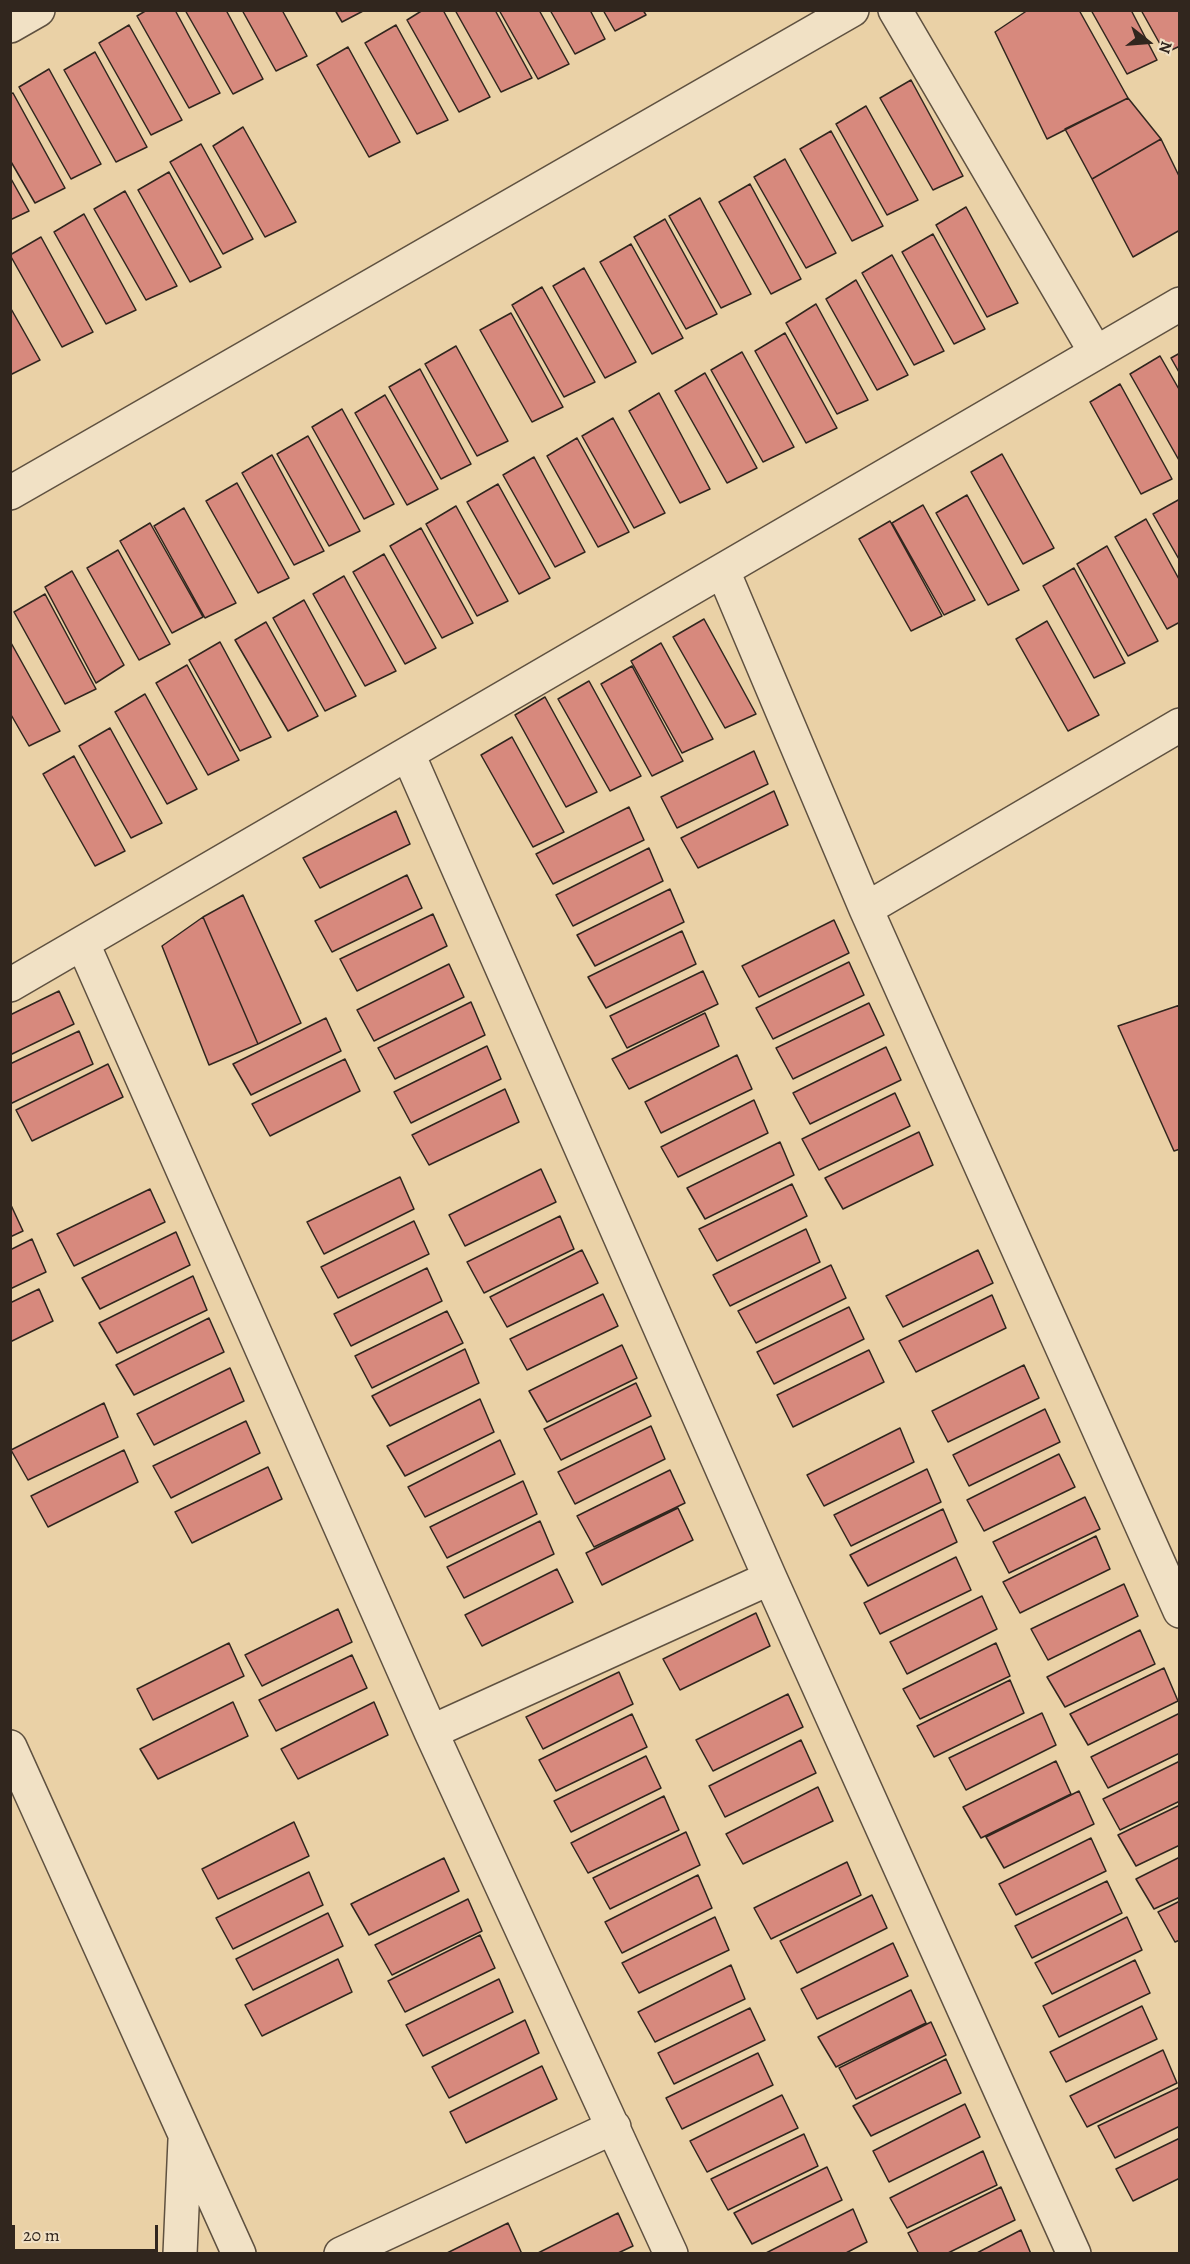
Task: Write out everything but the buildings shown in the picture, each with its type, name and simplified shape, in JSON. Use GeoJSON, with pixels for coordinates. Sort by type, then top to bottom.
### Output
{"type":"FeatureCollection","features":[{"type":"Feature","properties":{"kind":"street"},"geometry":{"type":"LineString","coordinates":[[10,26],[38,10]]}},
{"type":"Feature","properties":{"kind":"street"},"geometry":{"type":"LineString","coordinates":[[10,493],[852,10]]}},
{"type":"Feature","properties":{"kind":"street"},"geometry":{"type":"LineString","coordinates":[[895,10],[1095,353]]}},
{"type":"Feature","properties":{"kind":"street"},"geometry":{"type":"LineString","coordinates":[[10,985],[1179,304]]}},
{"type":"Feature","properties":{"kind":"street"},"geometry":{"type":"LineString","coordinates":[[723,571],[866,909],[1179,1611]]}},
{"type":"Feature","properties":{"kind":"street"},"geometry":{"type":"LineString","coordinates":[[866,909],[1179,726]]}},
{"type":"Feature","properties":{"kind":"street"},"geometry":{"type":"LineString","coordinates":[[408,754],[770,1578],[1074,2253]]}},
{"type":"Feature","properties":{"kind":"street"},"geometry":{"type":"LineString","coordinates":[[82,944],[431,1732],[671,2253]]}},
{"type":"Feature","properties":{"kind":"street"},"geometry":{"type":"LineString","coordinates":[[431,1732],[770,1578]]}},
{"type":"Feature","properties":{"kind":"street"},"geometry":{"type":"LineString","coordinates":[[10,1747],[239,2253]]}},
{"type":"Feature","properties":{"kind":"street"},"geometry":{"type":"LineString","coordinates":[[341,2253],[614,2127]]}},
{"type":"Feature","properties":{"kind":"street"},"geometry":{"type":"LineString","coordinates":[[180,2253],[185,2135]]}}]}
